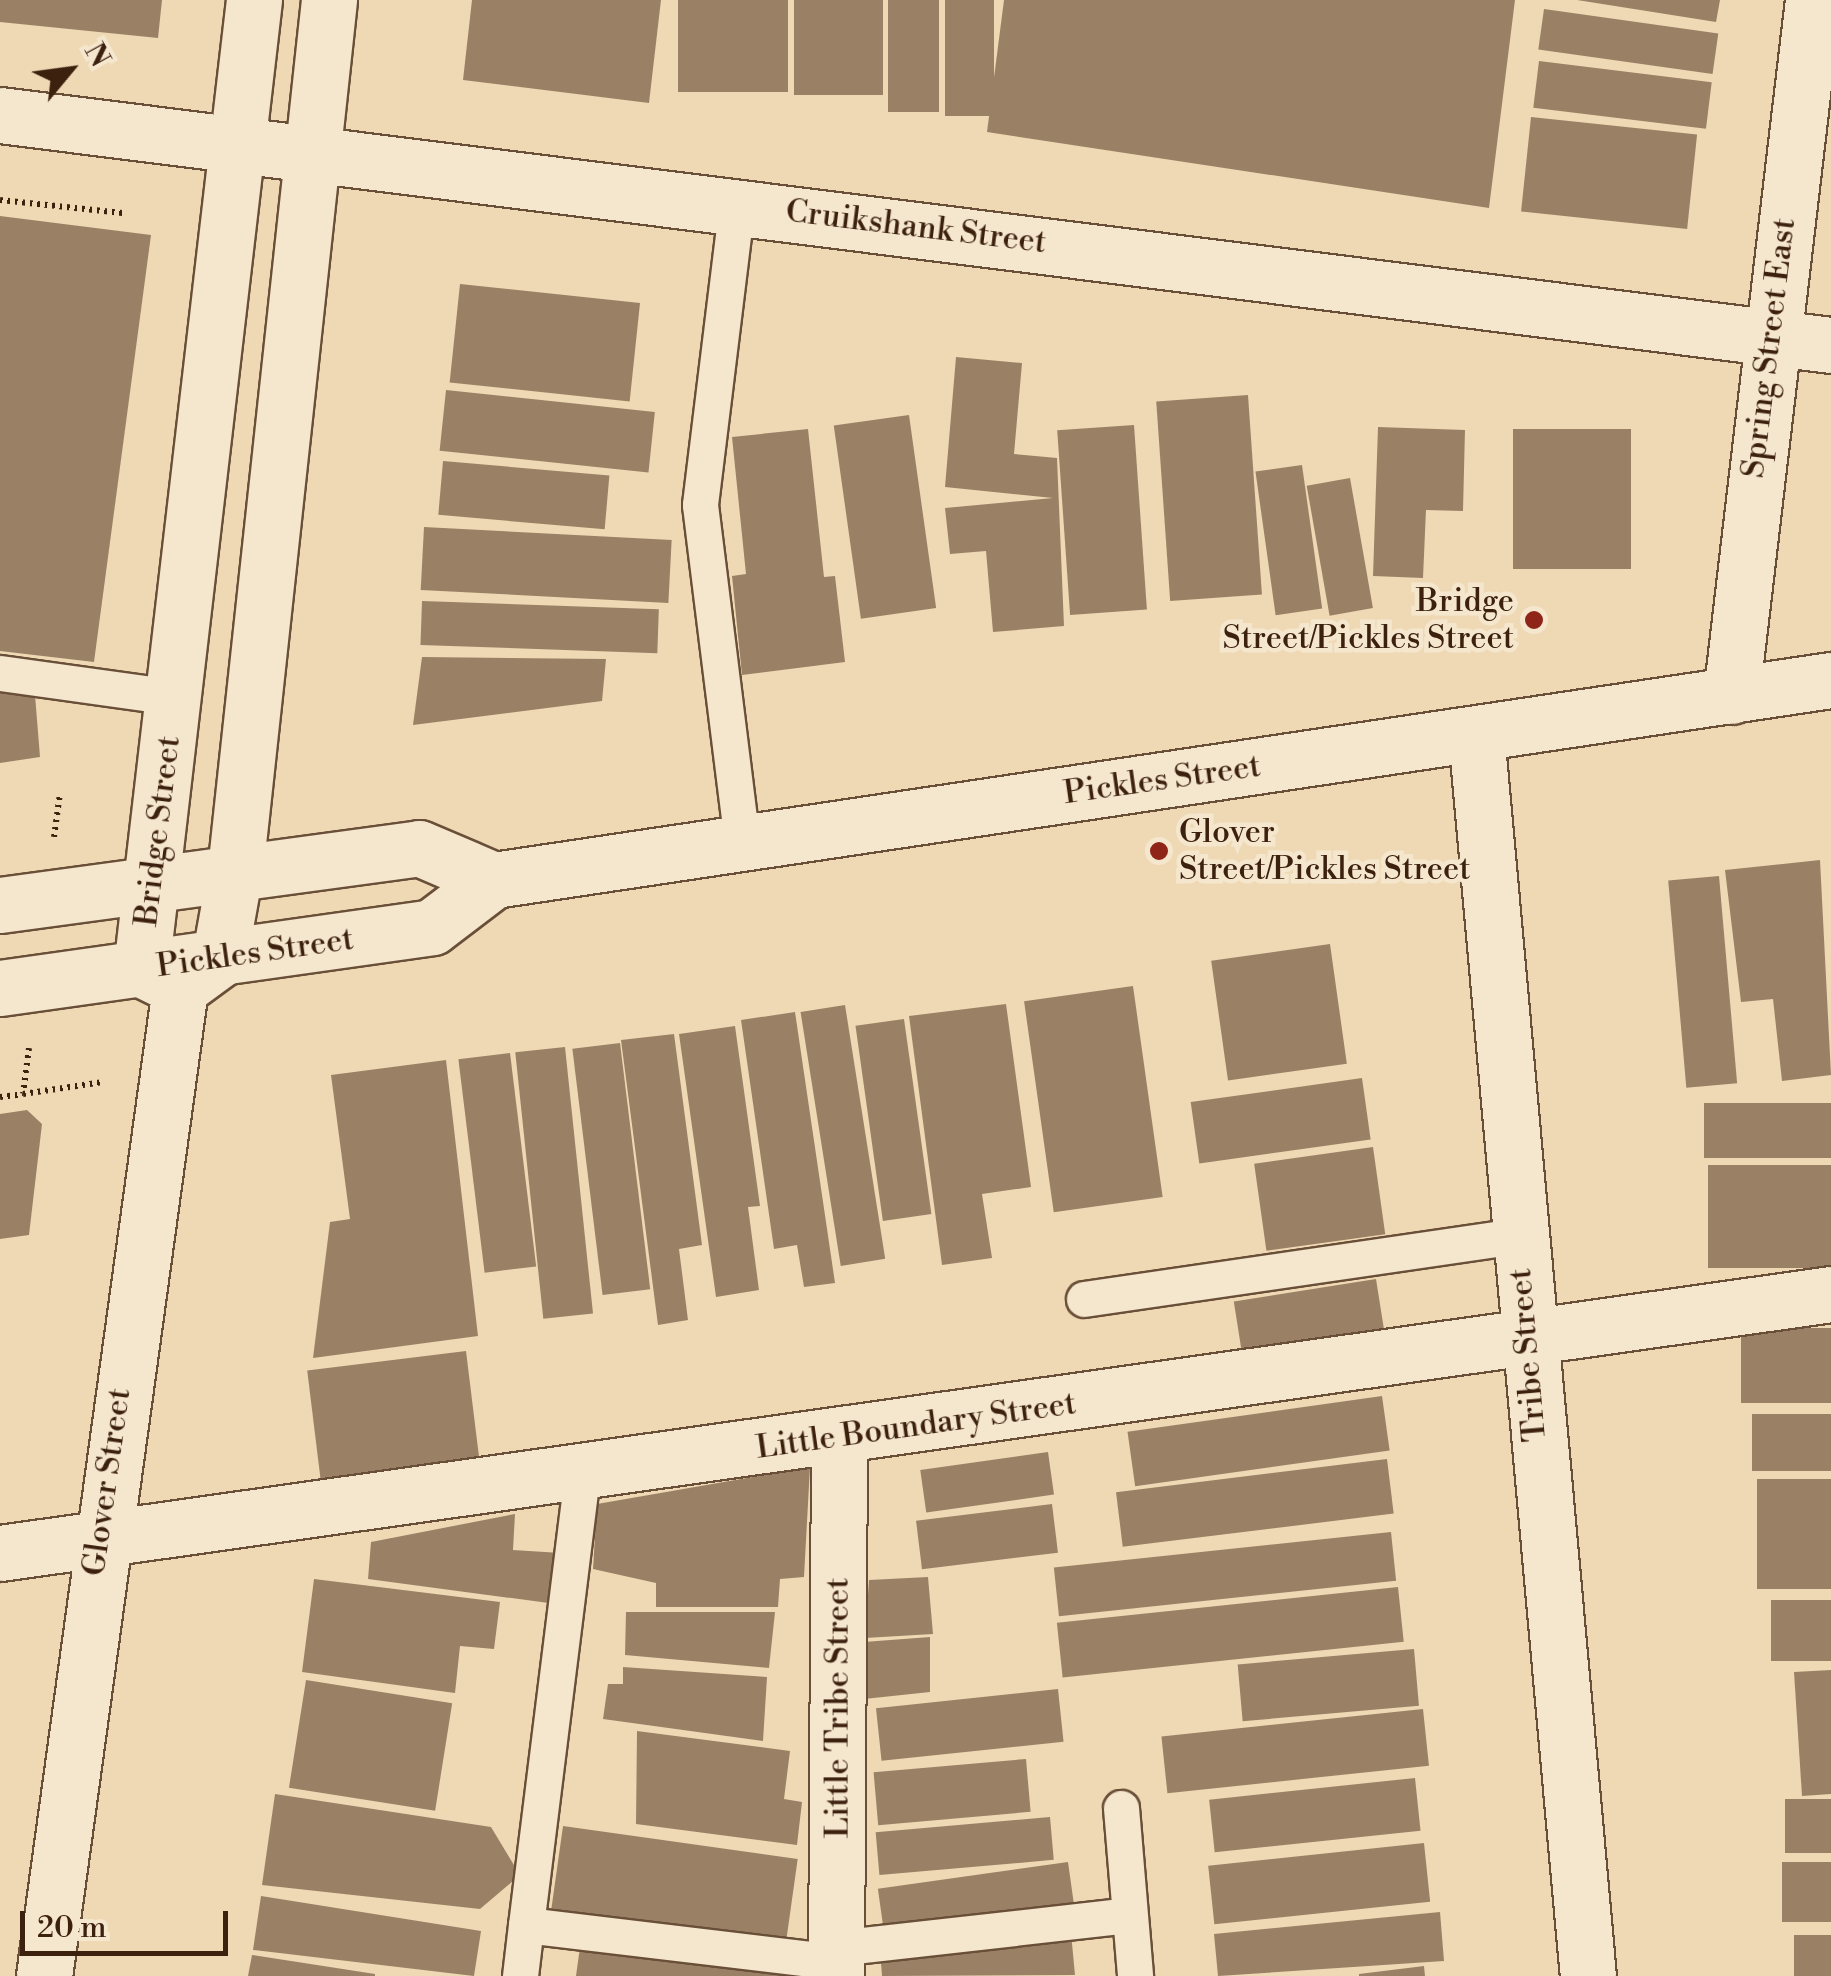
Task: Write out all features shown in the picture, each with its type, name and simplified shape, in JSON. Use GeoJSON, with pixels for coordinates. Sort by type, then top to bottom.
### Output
{"type":"FeatureCollection","features":[{"type":"Feature","properties":{"kind":"street","name":"Bridge Street"},"geometry":{"type":"LineString","coordinates":[[180,972],[150,883],[254,0]]}},
{"type":"Feature","properties":{"kind":"street"},"geometry":{"type":"LineString","coordinates":[[180,972],[235,870],[310,154],[330,0]]}},
{"type":"Feature","properties":{"kind":"street","name":"Spring Street East"},"geometry":{"type":"LineString","coordinates":[[1731,696],[1769,337],[1812,0]]}},
{"type":"Feature","properties":{"kind":"street","name":"Cruikshank Street"},"geometry":{"type":"LineString","coordinates":[[0,115],[737,204],[1831,344]]}},
{"type":"Feature","properties":{"kind":"street","name":"Pickles Street"},"geometry":{"type":"LineString","coordinates":[[0,988],[180,972],[432,927],[494,880],[1831,680]]}},
{"type":"Feature","properties":{"kind":"street","name":"Tribe Street"},"geometry":{"type":"LineString","coordinates":[[1476,734],[1525,1334],[1588,1976]]}},
{"type":"Feature","properties":{"kind":"street"},"geometry":{"type":"LineString","coordinates":[[0,905],[418,848],[494,880]]}},
{"type":"Feature","properties":{"kind":"street","name":"Glover Street"},"geometry":{"type":"LineString","coordinates":[[44,1976],[98,1538],[180,972]]}},
{"type":"Feature","properties":{"kind":"street","name":"Little Boundary Street"},"geometry":{"type":"LineString","coordinates":[[0,1552],[840,1439],[1525,1334],[1831,1294]]}},
{"type":"Feature","properties":{"kind":"street","name":"Little Tribe Street"},"geometry":{"type":"LineString","coordinates":[[836,1962],[840,1439]]}},
{"type":"Feature","properties":{"kind":"lane"},"geometry":{"type":"LineString","coordinates":[[737,204],[700,505],[742,841]]}},
{"type":"Feature","properties":{"kind":"lane"},"geometry":{"type":"LineString","coordinates":[[0,673],[174,698]]}},
{"type":"Feature","properties":{"kind":"lane"},"geometry":{"type":"LineString","coordinates":[[1084,1299],[1518,1236]]}},
{"type":"Feature","properties":{"kind":"lane"},"geometry":{"type":"LineString","coordinates":[[520,1976],[582,1474]]}},
{"type":"Feature","properties":{"kind":"lane"},"geometry":{"type":"LineString","coordinates":[[1122,1808],[1135,1976]]}},
{"type":"Feature","properties":{"kind":"lane"},"geometry":{"type":"LineString","coordinates":[[526,1925],[836,1962],[1128,1915]]}},
{"type":"Feature","properties":{"kind":"path"},"geometry":{"type":"LineString","coordinates":[[0,200],[122,213]]}},
{"type":"Feature","properties":{"kind":"path"},"geometry":{"type":"LineString","coordinates":[[0,1097],[23,1094]]}},
{"type":"Feature","properties":{"kind":"building"},"geometry":{"type":"Polygon","coordinates":[[[0,0],[162,0],[158,38],[0,22],[0,0]]]}},
{"type":"Feature","properties":{"kind":"building"},"geometry":{"type":"Polygon","coordinates":[[[472,0],[661,0],[649,103],[463,80],[472,0]]]}},
{"type":"Feature","properties":{"kind":"building"},"geometry":{"type":"Polygon","coordinates":[[[678,0],[788,0],[788,92],[678,92],[678,0]]]}},
{"type":"Feature","properties":{"kind":"building"},"geometry":{"type":"Polygon","coordinates":[[[794,0],[883,0],[883,95],[794,95],[794,0]]]}},
{"type":"Feature","properties":{"kind":"building"},"geometry":{"type":"Polygon","coordinates":[[[888,0],[939,0],[939,112],[888,112],[888,0]]]}},
{"type":"Feature","properties":{"kind":"building"},"geometry":{"type":"Polygon","coordinates":[[[945,0],[994,0],[994,116],[945,116],[945,0]]]}},
{"type":"Feature","properties":{"kind":"building"},"geometry":{"type":"Polygon","coordinates":[[[1004,0],[1515,0],[1489,208],[987,132],[1004,0]]]}},
{"type":"Feature","properties":{"kind":"building"},"geometry":{"type":"Polygon","coordinates":[[[1577,0],[1720,0],[1716,22],[1577,0]]]}},
{"type":"Feature","properties":{"kind":"building"},"geometry":{"type":"Polygon","coordinates":[[[1544,9],[1718,33],[1713,74],[1538,50],[1544,9]]]}},
{"type":"Feature","properties":{"kind":"building"},"geometry":{"type":"Polygon","coordinates":[[[1539,61],[1712,82],[1706,129],[1533,108],[1539,61]]]}},
{"type":"Feature","properties":{"kind":"building"},"geometry":{"type":"Polygon","coordinates":[[[1531,117],[1697,134],[1687,229],[1521,211],[1531,117]]]}},
{"type":"Feature","properties":{"kind":"building"},"geometry":{"type":"Polygon","coordinates":[[[0,216],[151,235],[94,662],[0,651],[0,216]]]}},
{"type":"Feature","properties":{"kind":"building"},"geometry":{"type":"Polygon","coordinates":[[[460,284],[640,303],[630,401],[450,382],[460,284]]]}},
{"type":"Feature","properties":{"kind":"building"},"geometry":{"type":"Polygon","coordinates":[[[956,357],[1022,363],[1014,454],[1057,458],[1064,626],[993,632],[986,551],[950,554],[945,508],[1053,498],[945,487],[956,357]]]}},
{"type":"Feature","properties":{"kind":"building"},"geometry":{"type":"Polygon","coordinates":[[[446,390],[655,412],[648,473],[440,451],[446,390]]]}},
{"type":"Feature","properties":{"kind":"building"},"geometry":{"type":"Polygon","coordinates":[[[1248,395],[1262,595],[1170,601],[1156,401],[1248,395]]]}},
{"type":"Feature","properties":{"kind":"building"},"geometry":{"type":"Polygon","coordinates":[[[909,415],[936,608],[861,619],[834,426],[909,415]]]}},
{"type":"Feature","properties":{"kind":"building"},"geometry":{"type":"Polygon","coordinates":[[[1134,425],[1147,610],[1070,615],[1057,430],[1134,425]]]}},
{"type":"Feature","properties":{"kind":"building"},"geometry":{"type":"Polygon","coordinates":[[[1378,427],[1465,430],[1463,511],[1426,510],[1423,578],[1373,576],[1378,427]]]}},
{"type":"Feature","properties":{"kind":"building"},"geometry":{"type":"Polygon","coordinates":[[[808,429],[824,577],[835,576],[845,662],[742,675],[732,576],[746,574],[732,437],[808,429]]]}},
{"type":"Feature","properties":{"kind":"building"},"geometry":{"type":"Polygon","coordinates":[[[1513,429],[1631,429],[1631,569],[1513,569],[1513,429]]]}},
{"type":"Feature","properties":{"kind":"building"},"geometry":{"type":"Polygon","coordinates":[[[443,461],[609,476],[605,529],[438,515],[443,461]]]}},
{"type":"Feature","properties":{"kind":"building"},"geometry":{"type":"Polygon","coordinates":[[[1302,465],[1322,609],[1276,615],[1255,472],[1302,465]]]}},
{"type":"Feature","properties":{"kind":"building"},"geometry":{"type":"Polygon","coordinates":[[[1350,478],[1373,608],[1330,616],[1307,486],[1350,478]]]}},
{"type":"Feature","properties":{"kind":"building"},"geometry":{"type":"Polygon","coordinates":[[[424,527],[672,540],[668,603],[421,590],[424,527]]]}},
{"type":"Feature","properties":{"kind":"building"},"geometry":{"type":"Polygon","coordinates":[[[422,601],[659,609],[657,653],[420,645],[422,601]]]}},
{"type":"Feature","properties":{"kind":"building"},"geometry":{"type":"Polygon","coordinates":[[[422,657],[606,659],[602,701],[413,725],[422,657]]]}},
{"type":"Feature","properties":{"kind":"building"},"geometry":{"type":"Polygon","coordinates":[[[0,690],[35,695],[40,757],[0,763],[0,690]]]}},
{"type":"Feature","properties":{"kind":"building"},"geometry":{"type":"Polygon","coordinates":[[[1820,860],[1831,1075],[1782,1081],[1773,999],[1741,1002],[1725,870],[1820,860]]]}},
{"type":"Feature","properties":{"kind":"building"},"geometry":{"type":"Polygon","coordinates":[[[1719,876],[1737,1083],[1686,1088],[1668,880],[1719,876]]]}},
{"type":"Feature","properties":{"kind":"building"},"geometry":{"type":"Polygon","coordinates":[[[1330,944],[1347,1064],[1228,1081],[1211,961],[1330,944]]]}},
{"type":"Feature","properties":{"kind":"building"},"geometry":{"type":"Polygon","coordinates":[[[1133,986],[1163,1197],[1054,1212],[1024,1001],[1133,986]]]}},
{"type":"Feature","properties":{"kind":"building"},"geometry":{"type":"Polygon","coordinates":[[[1006,1004],[1031,1187],[982,1194],[992,1258],[942,1265],[909,1016],[1006,1004]]]}},
{"type":"Feature","properties":{"kind":"building"},"geometry":{"type":"Polygon","coordinates":[[[845,1005],[885,1259],[841,1266],[801,1012],[845,1005]]]}},
{"type":"Feature","properties":{"kind":"building"},"geometry":{"type":"Polygon","coordinates":[[[795,1012],[835,1283],[804,1287],[797,1245],[774,1249],[741,1020],[795,1012]]]}},
{"type":"Feature","properties":{"kind":"building"},"geometry":{"type":"Polygon","coordinates":[[[904,1019],[931,1214],[883,1221],[855,1026],[904,1019]]]}},
{"type":"Feature","properties":{"kind":"building"},"geometry":{"type":"Polygon","coordinates":[[[735,1026],[760,1206],[748,1207],[759,1290],[716,1297],[679,1034],[735,1026]]]}},
{"type":"Feature","properties":{"kind":"building"},"geometry":{"type":"Polygon","coordinates":[[[674,1034],[702,1245],[679,1249],[688,1320],[658,1325],[621,1040],[674,1034]]]}},
{"type":"Feature","properties":{"kind":"building"},"geometry":{"type":"Polygon","coordinates":[[[620,1043],[650,1289],[603,1295],[572,1049],[620,1043]]]}},
{"type":"Feature","properties":{"kind":"building"},"geometry":{"type":"Polygon","coordinates":[[[565,1047],[593,1314],[543,1319],[515,1052],[565,1047]]]}},
{"type":"Feature","properties":{"kind":"building"},"geometry":{"type":"Polygon","coordinates":[[[510,1053],[536,1266],[485,1273],[458,1059],[510,1053]]]}},
{"type":"Feature","properties":{"kind":"building"},"geometry":{"type":"Polygon","coordinates":[[[446,1060],[478,1336],[313,1358],[330,1222],[350,1219],[331,1075],[446,1060]]]}},
{"type":"Feature","properties":{"kind":"building"},"geometry":{"type":"Polygon","coordinates":[[[1362,1078],[1371,1139],[1199,1163],[1191,1102],[1362,1078]]]}},
{"type":"Feature","properties":{"kind":"building"},"geometry":{"type":"Polygon","coordinates":[[[1704,1103],[1831,1103],[1831,1158],[1704,1158],[1704,1103]]]}},
{"type":"Feature","properties":{"kind":"building"},"geometry":{"type":"Polygon","coordinates":[[[27,1110],[42,1124],[29,1235],[0,1239],[0,1114],[27,1110]]]}},
{"type":"Feature","properties":{"kind":"building"},"geometry":{"type":"Polygon","coordinates":[[[1373,1147],[1385,1234],[1266,1251],[1254,1164],[1373,1147]]]}},
{"type":"Feature","properties":{"kind":"building"},"geometry":{"type":"Polygon","coordinates":[[[1708,1165],[1831,1165],[1831,1268],[1708,1268],[1708,1165]]]}},
{"type":"Feature","properties":{"kind":"building"},"geometry":{"type":"Polygon","coordinates":[[[1376,1279],[1385,1336],[1243,1359],[1234,1302],[1376,1279]]]}},
{"type":"Feature","properties":{"kind":"building"},"geometry":{"type":"Polygon","coordinates":[[[1741,1328],[1831,1328],[1831,1403],[1741,1403],[1741,1328]]]}},
{"type":"Feature","properties":{"kind":"building"},"geometry":{"type":"Polygon","coordinates":[[[466,1351],[481,1469],[322,1489],[307,1370],[466,1351]]]}},
{"type":"Feature","properties":{"kind":"building"},"geometry":{"type":"Polygon","coordinates":[[[1382,1396],[1390,1450],[1135,1486],[1128,1432],[1382,1396]]]}},
{"type":"Feature","properties":{"kind":"building"},"geometry":{"type":"Polygon","coordinates":[[[1752,1414],[1831,1414],[1831,1471],[1752,1471],[1752,1414]]]}},
{"type":"Feature","properties":{"kind":"building"},"geometry":{"type":"Polygon","coordinates":[[[1048,1452],[1054,1495],[926,1513],[920,1470],[1048,1452]]]}},
{"type":"Feature","properties":{"kind":"building"},"geometry":{"type":"Polygon","coordinates":[[[1387,1459],[1394,1514],[1123,1547],[1116,1492],[1387,1459]]]}},
{"type":"Feature","properties":{"kind":"building"},"geometry":{"type":"Polygon","coordinates":[[[810,1467],[804,1577],[780,1579],[778,1607],[656,1607],[656,1583],[593,1569],[597,1504],[810,1467]]]}},
{"type":"Feature","properties":{"kind":"building"},"geometry":{"type":"Polygon","coordinates":[[[1757,1479],[1831,1479],[1831,1589],[1757,1589],[1757,1479]]]}},
{"type":"Feature","properties":{"kind":"building"},"geometry":{"type":"Polygon","coordinates":[[[1052,1504],[1058,1553],[922,1569],[916,1521],[1052,1504]]]}},
{"type":"Feature","properties":{"kind":"building"},"geometry":{"type":"Polygon","coordinates":[[[515,1514],[513,1550],[561,1553],[556,1604],[368,1579],[371,1542],[515,1514]]]}},
{"type":"Feature","properties":{"kind":"building"},"geometry":{"type":"Polygon","coordinates":[[[1391,1532],[1396,1581],[1059,1616],[1054,1567],[1391,1532]]]}},
{"type":"Feature","properties":{"kind":"building"},"geometry":{"type":"Polygon","coordinates":[[[928,1577],[933,1634],[865,1638],[869,1580],[928,1577]]]}},
{"type":"Feature","properties":{"kind":"building"},"geometry":{"type":"Polygon","coordinates":[[[314,1579],[500,1602],[494,1649],[460,1646],[455,1693],[302,1672],[314,1579]]]}},
{"type":"Feature","properties":{"kind":"building"},"geometry":{"type":"Polygon","coordinates":[[[1398,1587],[1404,1642],[1063,1678],[1057,1623],[1398,1587]]]}},
{"type":"Feature","properties":{"kind":"building"},"geometry":{"type":"Polygon","coordinates":[[[1771,1600],[1831,1600],[1831,1661],[1771,1661],[1771,1600]]]}},
{"type":"Feature","properties":{"kind":"building"},"geometry":{"type":"Polygon","coordinates":[[[626,1612],[775,1612],[769,1668],[625,1655],[626,1612]]]}},
{"type":"Feature","properties":{"kind":"building"},"geometry":{"type":"Polygon","coordinates":[[[930,1637],[930,1692],[864,1699],[864,1642],[930,1637]]]}},
{"type":"Feature","properties":{"kind":"building"},"geometry":{"type":"Polygon","coordinates":[[[1414,1649],[1419,1706],[1243,1721],[1238,1664],[1414,1649]]]}},
{"type":"Feature","properties":{"kind":"building"},"geometry":{"type":"Polygon","coordinates":[[[623,1667],[767,1677],[763,1741],[603,1719],[608,1684],[623,1684],[623,1667]]]}},
{"type":"Feature","properties":{"kind":"building"},"geometry":{"type":"Polygon","coordinates":[[[1831,1670],[1831,1794],[1802,1796],[1794,1672],[1831,1670]]]}},
{"type":"Feature","properties":{"kind":"building"},"geometry":{"type":"Polygon","coordinates":[[[306,1680],[452,1703],[435,1811],[289,1788],[306,1680]]]}},
{"type":"Feature","properties":{"kind":"building"},"geometry":{"type":"Polygon","coordinates":[[[1058,1689],[1064,1742],[882,1761],[876,1708],[1058,1689]]]}},
{"type":"Feature","properties":{"kind":"building"},"geometry":{"type":"Polygon","coordinates":[[[1423,1709],[1429,1766],[1167,1793],[1161,1736],[1423,1709]]]}},
{"type":"Feature","properties":{"kind":"building"},"geometry":{"type":"Polygon","coordinates":[[[637,1731],[790,1751],[784,1799],[802,1802],[797,1845],[636,1824],[637,1731]]]}},
{"type":"Feature","properties":{"kind":"building"},"geometry":{"type":"Polygon","coordinates":[[[1026,1759],[1031,1812],[878,1825],[874,1772],[1026,1759]]]}},
{"type":"Feature","properties":{"kind":"building"},"geometry":{"type":"Polygon","coordinates":[[[1415,1778],[1421,1831],[1215,1852],[1209,1800],[1415,1778]]]}},
{"type":"Feature","properties":{"kind":"building"},"geometry":{"type":"Polygon","coordinates":[[[275,1794],[491,1827],[520,1875],[480,1909],[262,1885],[275,1794]]]}},
{"type":"Feature","properties":{"kind":"building"},"geometry":{"type":"Polygon","coordinates":[[[1785,1799],[1831,1799],[1831,1853],[1785,1853],[1785,1799]]]}},
{"type":"Feature","properties":{"kind":"building"},"geometry":{"type":"Polygon","coordinates":[[[1050,1817],[1054,1860],[879,1875],[876,1832],[1050,1817]]]}},
{"type":"Feature","properties":{"kind":"building"},"geometry":{"type":"Polygon","coordinates":[[[563,1826],[798,1859],[786,1944],[551,1911],[563,1826]]]}},
{"type":"Feature","properties":{"kind":"building"},"geometry":{"type":"Polygon","coordinates":[[[1424,1843],[1430,1902],[1214,1924],[1208,1866],[1424,1843]]]}},
{"type":"Feature","properties":{"kind":"building"},"geometry":{"type":"Polygon","coordinates":[[[1068,1862],[1075,1911],[885,1937],[878,1889],[1068,1862]]]}},
{"type":"Feature","properties":{"kind":"building"},"geometry":{"type":"Polygon","coordinates":[[[1782,1862],[1831,1862],[1831,1922],[1782,1922],[1782,1862]]]}},
{"type":"Feature","properties":{"kind":"building"},"geometry":{"type":"Polygon","coordinates":[[[261,1896],[481,1931],[474,1976],[253,1950],[261,1896]]]}},
{"type":"Feature","properties":{"kind":"building"},"geometry":{"type":"Polygon","coordinates":[[[1440,1912],[1444,1961],[1218,1976],[1214,1934],[1440,1912]]]}},
{"type":"Feature","properties":{"kind":"building"},"geometry":{"type":"Polygon","coordinates":[[[1071,1933],[1075,1975],[882,1976],[880,1949],[1071,1933]]]}},
{"type":"Feature","properties":{"kind":"building"},"geometry":{"type":"Polygon","coordinates":[[[1794,1935],[1831,1935],[1831,1976],[1794,1976],[1794,1935]]]}},
{"type":"Feature","properties":{"kind":"building"},"geometry":{"type":"Polygon","coordinates":[[[580,1947],[788,1970],[787,1976],[576,1976],[580,1947]]]}},
{"type":"Feature","properties":{"kind":"building"},"geometry":{"type":"Polygon","coordinates":[[[252,1955],[375,1974],[375,1976],[248,1976],[252,1955]]]}},
{"type":"Feature","properties":{"kind":"building"},"geometry":{"type":"Polygon","coordinates":[[[1424,1966],[1425,1976],[1359,1976],[1359,1974],[1424,1966]]]}},
{"type":"Feature","properties":{"kind":"place","name":"Bridge Street/Pickles Street"},"geometry":{"type":"Point","coordinates":[1534,620]}},
{"type":"Feature","properties":{"kind":"place","name":"Glover Street/Pickles Street"},"geometry":{"type":"Point","coordinates":[1159,851]}}]}
